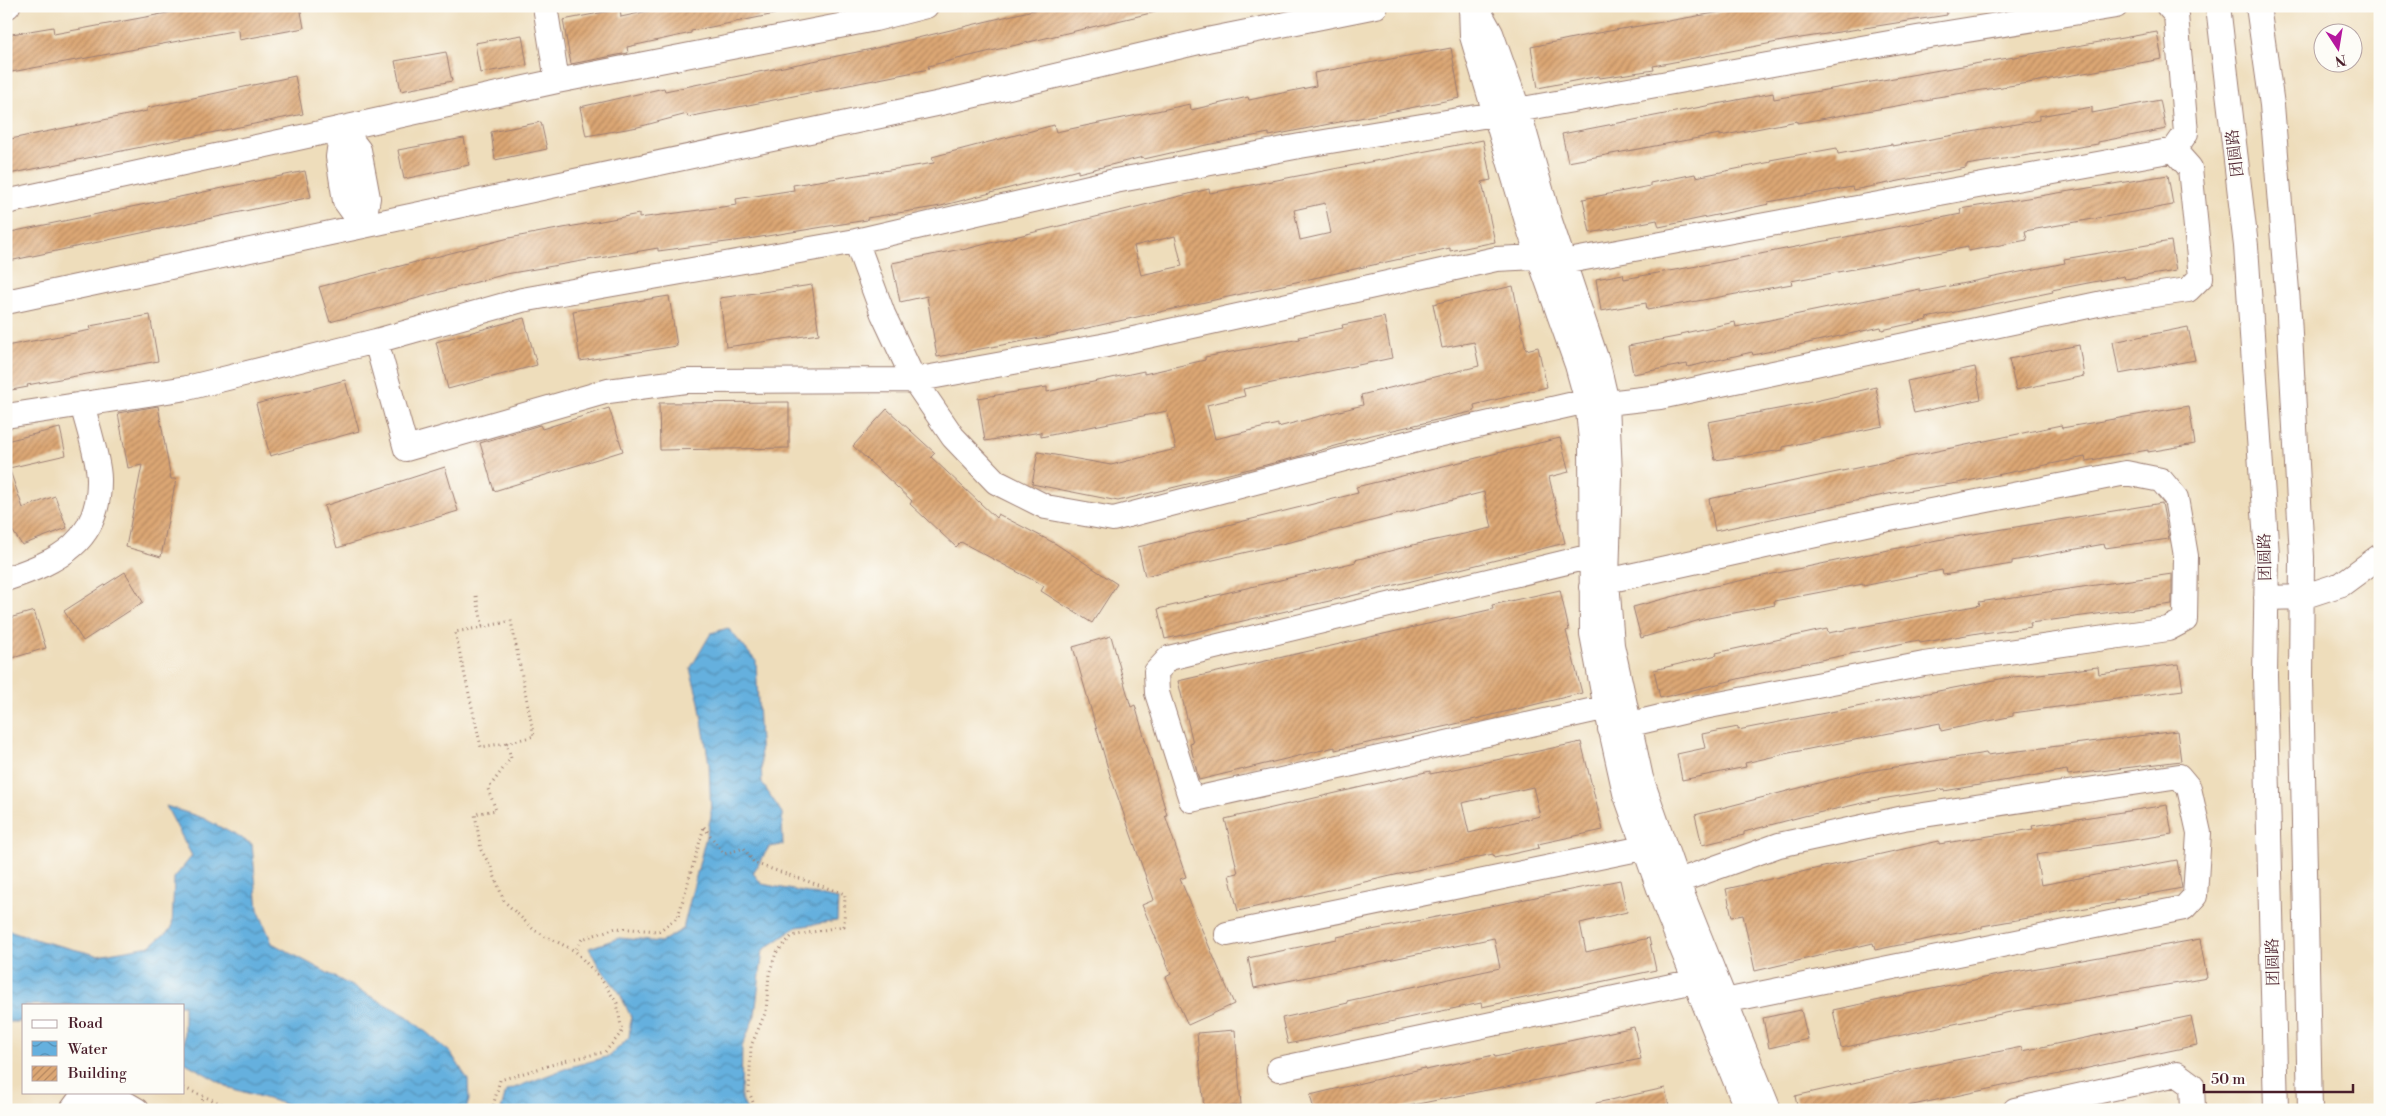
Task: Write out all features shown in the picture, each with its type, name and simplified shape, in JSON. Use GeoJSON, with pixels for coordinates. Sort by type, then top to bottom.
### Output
{"type":"FeatureCollection","features":[{"type":"Feature","properties":{"kind":"street"},"geometry":{"type":"LineString","coordinates":[[545,6],[558,81]]}},
{"type":"Feature","properties":{"kind":"street"},"geometry":{"type":"LineString","coordinates":[[6,202],[558,81],[875,18],[926,6]]}},
{"type":"Feature","properties":{"kind":"street"},"geometry":{"type":"LineString","coordinates":[[6,302],[941,103],[1207,40],[1376,6]]}},
{"type":"Feature","properties":{"kind":"street"},"geometry":{"type":"LineString","coordinates":[[1471,6],[1472,36],[1539,257],[1577,365],[1597,402]]}},
{"type":"Feature","properties":{"kind":"street"},"geometry":{"type":"LineString","coordinates":[[1476,6],[1491,33],[1518,109],[1563,262],[1598,364],[1597,402],[1610,475],[1599,554],[1599,584],[1592,634],[1617,716],[1641,778],[1653,844],[1668,885],[1715,1003],[1769,1110]]}},
{"type":"Feature","properties":{"kind":"street"},"geometry":{"type":"LineString","coordinates":[[6,416],[187,388],[376,341],[522,300],[856,241],[1115,181],[1300,146],[1495,114],[1917,38],[2116,6]]}},
{"type":"Feature","properties":{"kind":"street"},"geometry":{"type":"LineString","coordinates":[[376,341],[406,449],[608,391],[686,381],[914,380],[1102,346],[1496,259],[1539,257],[1563,262],[2174,150],[2186,133],[2176,15],[2168,6]]}},
{"type":"Feature","properties":{"kind":"street","name":"团圆路"},"geometry":{"type":"LineString","coordinates":[[2218,6],[2246,246],[2267,556],[2265,675],[2276,1110]]}},
{"type":"Feature","properties":{"kind":"street","name":"团圆路"},"geometry":{"type":"LineString","coordinates":[[2258,6],[2272,105],[2289,316],[2302,557],[2301,698],[2310,1110]]}},
{"type":"Feature","properties":{"kind":"street"},"geometry":{"type":"LineString","coordinates":[[342,128],[359,150],[368,198],[363,226]]}},
{"type":"Feature","properties":{"kind":"street"},"geometry":{"type":"LineString","coordinates":[[856,241],[883,314],[914,380],[953,437],[996,482],[1046,507],[1113,519],[1430,437],[1597,402],[1660,397],[2112,301],[2188,290],[2201,277],[2190,168],[2174,150]]}},
{"type":"Feature","properties":{"kind":"street"},"geometry":{"type":"LineString","coordinates":[[6,579],[37,568],[77,544],[96,515],[99,478],[82,404]]}},
{"type":"Feature","properties":{"kind":"street"},"geometry":{"type":"LineString","coordinates":[[1599,554],[1168,658],[1156,672],[1157,693],[1191,800],[1617,716],[1924,664],[2168,629],[2185,620],[2186,556],[2176,498],[2161,480],[2126,473],[1879,521],[1599,584]]}},
{"type":"Feature","properties":{"kind":"street"},"geometry":{"type":"LineString","coordinates":[[2266,598],[2302,597],[2342,584],[2380,556]]}},
{"type":"Feature","properties":{"kind":"street"},"geometry":{"type":"LineString","coordinates":[[1668,885],[1778,845],[1904,818],[2179,776],[2189,788],[2199,833],[2195,896],[2184,908],[1715,1003]]}},
{"type":"Feature","properties":{"kind":"street"},"geometry":{"type":"LineString","coordinates":[[1227,934],[1653,844]]}},
{"type":"Feature","properties":{"kind":"street"},"geometry":{"type":"LineString","coordinates":[[1279,1069],[1704,977]]}},
{"type":"Feature","properties":{"kind":"street"},"geometry":{"type":"LineString","coordinates":[[1715,1003],[1747,1110]]}},
{"type":"Feature","properties":{"kind":"street"},"geometry":{"type":"LineString","coordinates":[[2015,1110],[2177,1074],[2192,1085],[2194,1110]]}},
{"type":"Feature","properties":{"kind":"street"},"geometry":{"type":"LineString","coordinates":[[72,1110],[80,1099],[103,1094]]}},
{"type":"Feature","properties":{"kind":"street"},"geometry":{"type":"LineString","coordinates":[[110,1094],[137,1110]]}},
{"type":"Feature","properties":{"kind":"path"},"geometry":{"type":"LineString","coordinates":[[476,596],[483,626]]}},
{"type":"Feature","properties":{"kind":"path"},"geometry":{"type":"LineString","coordinates":[[511,621],[534,736],[508,743],[481,747],[455,632],[483,626],[511,621]]}},
{"type":"Feature","properties":{"kind":"path"},"geometry":{"type":"LineString","coordinates":[[492,1110],[500,1080],[568,1060],[605,1052],[622,1032],[617,1003],[601,979],[575,951],[534,930],[504,901],[491,867],[481,850],[475,814],[496,810],[488,789],[510,758],[508,743]]}},
{"type":"Feature","properties":{"kind":"path"},"geometry":{"type":"LineString","coordinates":[[575,951],[582,939],[616,928],[659,931],[678,918],[704,827],[724,854],[744,848],[754,863],[846,894],[844,926],[792,936],[776,953],[770,974],[766,1010],[751,1046],[749,1092],[756,1110]]}},
{"type":"Feature","properties":{"kind":"path"},"geometry":{"type":"LineString","coordinates":[[185,1088],[236,1110]]}},
{"type":"Feature","properties":{"kind":"path"},"geometry":{"type":"LineString","coordinates":[[201,1110],[203,1097]]}},
{"type":"Feature","properties":{"kind":"water"},"geometry":{"type":"Polygon","coordinates":[[[728,628],[756,661],[762,783],[782,813],[783,845],[769,847],[753,873],[762,884],[838,899],[837,921],[797,927],[763,950],[755,1015],[742,1047],[741,1098],[747,1110],[501,1110],[506,1091],[570,1067],[610,1056],[629,1037],[631,1017],[619,992],[598,965],[589,948],[619,938],[661,942],[683,929],[711,816],[709,764],[699,702],[690,669],[711,633],[728,628]]]}},
{"type":"Feature","properties":{"kind":"water"},"geometry":{"type":"Polygon","coordinates":[[[166,806],[203,818],[252,844],[258,909],[272,943],[407,1016],[451,1053],[468,1080],[469,1100],[466,1110],[305,1110],[230,1088],[185,1063],[185,1004],[22,1004],[22,1022],[6,1022],[6,929],[41,941],[97,955],[150,946],[172,928],[174,878],[192,856],[166,806]]]}},
{"type":"Feature","properties":{"kind":"building"},"geometry":{"type":"Polygon","coordinates":[[[205,6],[300,6],[304,28],[239,40],[238,30],[6,73],[6,35],[53,27],[54,34],[205,6]]]}},
{"type":"Feature","properties":{"kind":"building"},"geometry":{"type":"Polygon","coordinates":[[[671,6],[774,6],[775,14],[691,31],[691,33],[627,47],[628,53],[571,64],[563,20],[620,9],[621,17],[671,6]]]}},
{"type":"Feature","properties":{"kind":"building"},"geometry":{"type":"Polygon","coordinates":[[[1050,6],[1154,6],[1155,12],[928,66],[929,69],[688,117],[687,114],[638,127],[586,136],[580,107],[664,88],[665,91],[872,49],[1050,6]]]}},
{"type":"Feature","properties":{"kind":"building"},"geometry":{"type":"Polygon","coordinates":[[[1756,6],[1946,6],[1947,15],[1788,40],[1653,66],[1654,70],[1600,78],[1599,76],[1538,88],[1531,47],[1592,34],[1756,6]]]}},
{"type":"Feature","properties":{"kind":"building"},"geometry":{"type":"Polygon","coordinates":[[[2157,32],[2162,59],[1797,123],[1797,121],[1720,136],[1720,134],[1568,162],[1562,134],[1773,93],[1774,99],[2157,32]]]}},
{"type":"Feature","properties":{"kind":"building"},"geometry":{"type":"Polygon","coordinates":[[[522,35],[527,65],[480,73],[475,43],[522,35]]]}},
{"type":"Feature","properties":{"kind":"building"},"geometry":{"type":"Polygon","coordinates":[[[1451,48],[1460,98],[1269,136],[1269,133],[1144,159],[1143,157],[1078,173],[1078,170],[941,206],[867,218],[867,220],[742,240],[658,251],[658,248],[506,274],[330,322],[319,287],[509,238],[639,214],[639,218],[737,205],[736,199],[794,190],[793,185],[934,163],[932,157],[1054,125],[1056,132],[1190,104],[1191,110],[1248,97],[1249,100],[1316,86],[1314,73],[1451,48]]]}},
{"type":"Feature","properties":{"kind":"building"},"geometry":{"type":"Polygon","coordinates":[[[446,52],[452,81],[401,91],[395,61],[446,52]]]}},
{"type":"Feature","properties":{"kind":"building"},"geometry":{"type":"Polygon","coordinates":[[[295,76],[303,114],[9,174],[6,140],[147,111],[147,108],[295,76]]]}},
{"type":"Feature","properties":{"kind":"building"},"geometry":{"type":"Polygon","coordinates":[[[2160,100],[2166,129],[2098,142],[2098,144],[1966,165],[1966,168],[1853,190],[1852,187],[1768,202],[1769,204],[1659,227],[1657,220],[1590,233],[1583,199],[1650,186],[1650,183],[1695,174],[1696,177],[1771,162],[1770,160],[1837,148],[1838,154],[1892,144],[1892,146],[2039,120],[2039,116],[2092,107],[2092,113],[2160,100]]]}},
{"type":"Feature","properties":{"kind":"building"},"geometry":{"type":"Polygon","coordinates":[[[541,122],[547,149],[495,160],[491,132],[541,122]]]}},
{"type":"Feature","properties":{"kind":"building"},"geometry":{"type":"Polygon","coordinates":[[[464,138],[469,165],[404,179],[398,150],[464,138]]]}},
{"type":"Feature","properties":{"kind":"building"},"geometry":{"type":"Polygon","coordinates":[[[1483,140],[1491,180],[1482,182],[1495,242],[1450,251],[1450,248],[1051,336],[937,357],[927,296],[900,302],[892,263],[962,250],[1209,189],[1210,193],[1483,140]],[[1325,203],[1294,210],[1300,240],[1331,233],[1325,203]],[[1175,236],[1134,246],[1141,275],[1182,266],[1175,236]]]}},
{"type":"Feature","properties":{"kind":"building"},"geometry":{"type":"Polygon","coordinates":[[[305,171],[311,197],[9,261],[6,233],[305,171]]]}},
{"type":"Feature","properties":{"kind":"building"},"geometry":{"type":"Polygon","coordinates":[[[2168,175],[2173,205],[2025,231],[2027,240],[1968,251],[1968,247],[1791,281],[1792,284],[1647,310],[1646,303],[1601,311],[1596,279],[1623,274],[1624,279],[1720,262],[1961,214],[1960,209],[2168,175]]]}},
{"type":"Feature","properties":{"kind":"building"},"geometry":{"type":"Polygon","coordinates":[[[2171,241],[2176,271],[2125,279],[2124,276],[1926,318],[1927,320],[1882,330],[1881,327],[1753,355],[1752,352],[1688,367],[1687,364],[1633,374],[1628,346],[1681,336],[1680,334],[1735,322],[1736,327],[1920,289],[1920,292],[2065,263],[2064,259],[2171,241]]]}},
{"type":"Feature","properties":{"kind":"building"},"geometry":{"type":"Polygon","coordinates":[[[812,285],[819,334],[726,347],[720,298],[812,285]]]}},
{"type":"Feature","properties":{"kind":"building"},"geometry":{"type":"Polygon","coordinates":[[[1513,286],[1526,350],[1538,347],[1547,387],[1474,405],[1475,411],[1346,441],[1346,443],[1286,460],[1118,501],[1032,484],[1038,452],[1111,465],[1176,449],[1167,411],[1041,437],[1041,432],[985,441],[978,398],[1047,387],[1047,392],[1144,371],[1144,374],[1205,360],[1205,357],[1300,339],[1299,337],[1343,328],[1342,325],[1384,317],[1392,358],[1243,389],[1245,396],[1207,405],[1215,439],[1278,424],[1278,427],[1363,405],[1361,395],[1479,366],[1474,342],[1442,348],[1433,304],[1513,286]]]}},
{"type":"Feature","properties":{"kind":"building"},"geometry":{"type":"Polygon","coordinates":[[[669,296],[677,346],[580,361],[573,311],[669,296]]]}},
{"type":"Feature","properties":{"kind":"building"},"geometry":{"type":"Polygon","coordinates":[[[150,315],[158,361],[27,385],[28,387],[6,391],[6,346],[91,330],[90,326],[150,315]]]}},
{"type":"Feature","properties":{"kind":"building"},"geometry":{"type":"Polygon","coordinates":[[[524,318],[537,365],[448,389],[436,342],[524,318]]]}},
{"type":"Feature","properties":{"kind":"building"},"geometry":{"type":"Polygon","coordinates":[[[2188,327],[2195,360],[2119,374],[2113,342],[2188,327]]]}},
{"type":"Feature","properties":{"kind":"building"},"geometry":{"type":"Polygon","coordinates":[[[2079,345],[2084,376],[2016,390],[2009,359],[2079,345]]]}},
{"type":"Feature","properties":{"kind":"building"},"geometry":{"type":"Polygon","coordinates":[[[1975,367],[1981,399],[1914,413],[1907,381],[1975,367]]]}},
{"type":"Feature","properties":{"kind":"building"},"geometry":{"type":"Polygon","coordinates":[[[345,380],[359,431],[270,456],[256,404],[345,380]]]}},
{"type":"Feature","properties":{"kind":"building"},"geometry":{"type":"Polygon","coordinates":[[[1876,387],[1883,426],[1783,447],[1783,450],[1715,460],[1708,422],[1794,406],[1876,387]]]}},
{"type":"Feature","properties":{"kind":"building"},"geometry":{"type":"Polygon","coordinates":[[[789,402],[789,448],[660,450],[659,403],[789,402]]]}},
{"type":"Feature","properties":{"kind":"building"},"geometry":{"type":"Polygon","coordinates":[[[158,406],[171,479],[176,479],[161,557],[126,547],[142,465],[128,468],[118,413],[158,406]]]}},
{"type":"Feature","properties":{"kind":"building"},"geometry":{"type":"Polygon","coordinates":[[[2189,406],[2195,444],[2086,461],[2085,457],[1958,483],[1893,493],[1715,531],[1709,499],[2061,425],[2062,428],[2189,406]]]}},
{"type":"Feature","properties":{"kind":"building"},"geometry":{"type":"Polygon","coordinates":[[[609,408],[623,451],[494,491],[480,443],[540,425],[542,429],[609,408]]]}},
{"type":"Feature","properties":{"kind":"building"},"geometry":{"type":"Polygon","coordinates":[[[887,409],[935,453],[931,457],[996,518],[998,514],[1056,544],[1117,584],[1092,623],[1041,591],[1044,586],[961,542],[956,547],[910,504],[912,501],[853,446],[887,409]]]}},
{"type":"Feature","properties":{"kind":"building"},"geometry":{"type":"Polygon","coordinates":[[[60,428],[66,455],[9,468],[23,508],[55,496],[67,528],[22,545],[6,521],[6,441],[60,428]]]}},
{"type":"Feature","properties":{"kind":"building"},"geometry":{"type":"Polygon","coordinates":[[[1560,438],[1569,472],[1549,477],[1565,543],[1351,596],[1165,639],[1158,609],[1356,562],[1355,560],[1417,544],[1492,528],[1484,492],[1294,541],[1145,576],[1138,547],[1358,493],[1356,487],[1560,438]]]}},
{"type":"Feature","properties":{"kind":"building"},"geometry":{"type":"Polygon","coordinates":[[[445,467],[458,511],[337,548],[324,506],[445,467]]]}},
{"type":"Feature","properties":{"kind":"building"},"geometry":{"type":"Polygon","coordinates":[[[2162,503],[2169,539],[2105,548],[2104,544],[2012,561],[2012,564],[1943,575],[1942,570],[1863,586],[1863,584],[1774,601],[1775,605],[1703,619],[1641,638],[1633,607],[1705,588],[1937,540],[2162,503]]]}},
{"type":"Feature","properties":{"kind":"building"},"geometry":{"type":"Polygon","coordinates":[[[125,572],[143,602],[83,641],[64,611],[125,572]]]}},
{"type":"Feature","properties":{"kind":"building"},"geometry":{"type":"Polygon","coordinates":[[[2172,574],[2172,604],[2030,623],[2031,627],[1984,634],[1984,632],[1920,643],[1919,640],[1791,666],[1660,698],[1654,670],[1717,655],[1716,653],[1827,629],[1828,633],[1980,605],[1979,602],[2172,574]]]}},
{"type":"Feature","properties":{"kind":"building"},"geometry":{"type":"Polygon","coordinates":[[[1560,590],[1569,630],[1566,631],[1582,693],[1447,726],[1335,750],[1335,747],[1199,780],[1190,744],[1193,743],[1178,681],[1493,609],[1492,605],[1560,590]]]}},
{"type":"Feature","properties":{"kind":"building"},"geometry":{"type":"Polygon","coordinates":[[[34,611],[46,648],[6,660],[6,619],[34,611]]]}},
{"type":"Feature","properties":{"kind":"building"},"geometry":{"type":"Polygon","coordinates":[[[1111,636],[1131,707],[1135,705],[1167,815],[1165,815],[1186,877],[1180,879],[1234,1004],[1188,1025],[1166,977],[1171,974],[1142,905],[1154,900],[1109,772],[1073,647],[1111,636]]]}},
{"type":"Feature","properties":{"kind":"building"},"geometry":{"type":"Polygon","coordinates":[[[2179,664],[2183,690],[2013,713],[2013,716],[1941,731],[1940,723],[1789,753],[1745,763],[1746,767],[1682,780],[1677,754],[1705,748],[1702,734],[1738,727],[1738,730],[2005,678],[2098,667],[2099,674],[2179,664]]]}},
{"type":"Feature","properties":{"kind":"building"},"geometry":{"type":"Polygon","coordinates":[[[2177,731],[2181,761],[2068,775],[2067,770],[1944,791],[1944,789],[1881,799],[1804,816],[1744,832],[1744,835],[1702,845],[1695,815],[1857,773],[1986,753],[1987,755],[2177,731]]]}},
{"type":"Feature","properties":{"kind":"building"},"geometry":{"type":"Polygon","coordinates":[[[1581,742],[1603,830],[1538,844],[1539,848],[1494,858],[1493,854],[1430,867],[1238,911],[1229,875],[1238,873],[1225,819],[1430,771],[1430,774],[1581,742]],[[1533,787],[1462,803],[1469,833],[1540,816],[1533,787]]]}},
{"type":"Feature","properties":{"kind":"building"},"geometry":{"type":"Polygon","coordinates":[[[2167,805],[2172,834],[2036,855],[2041,885],[2177,860],[2182,888],[2115,901],[2115,903],[1982,926],[1982,928],[1875,950],[1873,943],[1755,971],[1743,915],[1732,917],[1726,889],[1939,841],[1939,844],[2033,829],[2032,826],[2167,805]]]}},
{"type":"Feature","properties":{"kind":"building"},"geometry":{"type":"Polygon","coordinates":[[[1620,880],[1627,912],[1580,923],[1586,952],[1649,938],[1656,970],[1482,1007],[1481,1003],[1288,1044],[1282,1018],[1348,1003],[1347,1001],[1500,968],[1494,938],[1254,988],[1248,958],[1337,939],[1337,937],[1620,880]]]}},
{"type":"Feature","properties":{"kind":"building"},"geometry":{"type":"Polygon","coordinates":[[[2200,939],[2207,978],[2015,1011],[1841,1048],[1833,1010],[1993,976],[2200,939]]]}},
{"type":"Feature","properties":{"kind":"building"},"geometry":{"type":"Polygon","coordinates":[[[1801,1010],[1808,1039],[1769,1048],[1763,1018],[1801,1010]]]}},
{"type":"Feature","properties":{"kind":"building"},"geometry":{"type":"Polygon","coordinates":[[[2191,1016],[2197,1045],[1889,1110],[1798,1110],[1795,1096],[1951,1061],[2022,1047],[2022,1051],[2191,1016]]]}},
{"type":"Feature","properties":{"kind":"building"},"geometry":{"type":"Polygon","coordinates":[[[1634,1027],[1641,1059],[1388,1110],[1314,1110],[1310,1095],[1425,1068],[1426,1070],[1494,1055],[1495,1057],[1634,1027]]]}},
{"type":"Feature","properties":{"kind":"building"},"geometry":{"type":"Polygon","coordinates":[[[1235,1030],[1241,1105],[1204,1109],[1197,1033],[1235,1030]]]}},
{"type":"Feature","properties":{"kind":"building"},"geometry":{"type":"Polygon","coordinates":[[[1665,1088],[1670,1110],[1597,1110],[1596,1103],[1665,1088]]]}}]}
